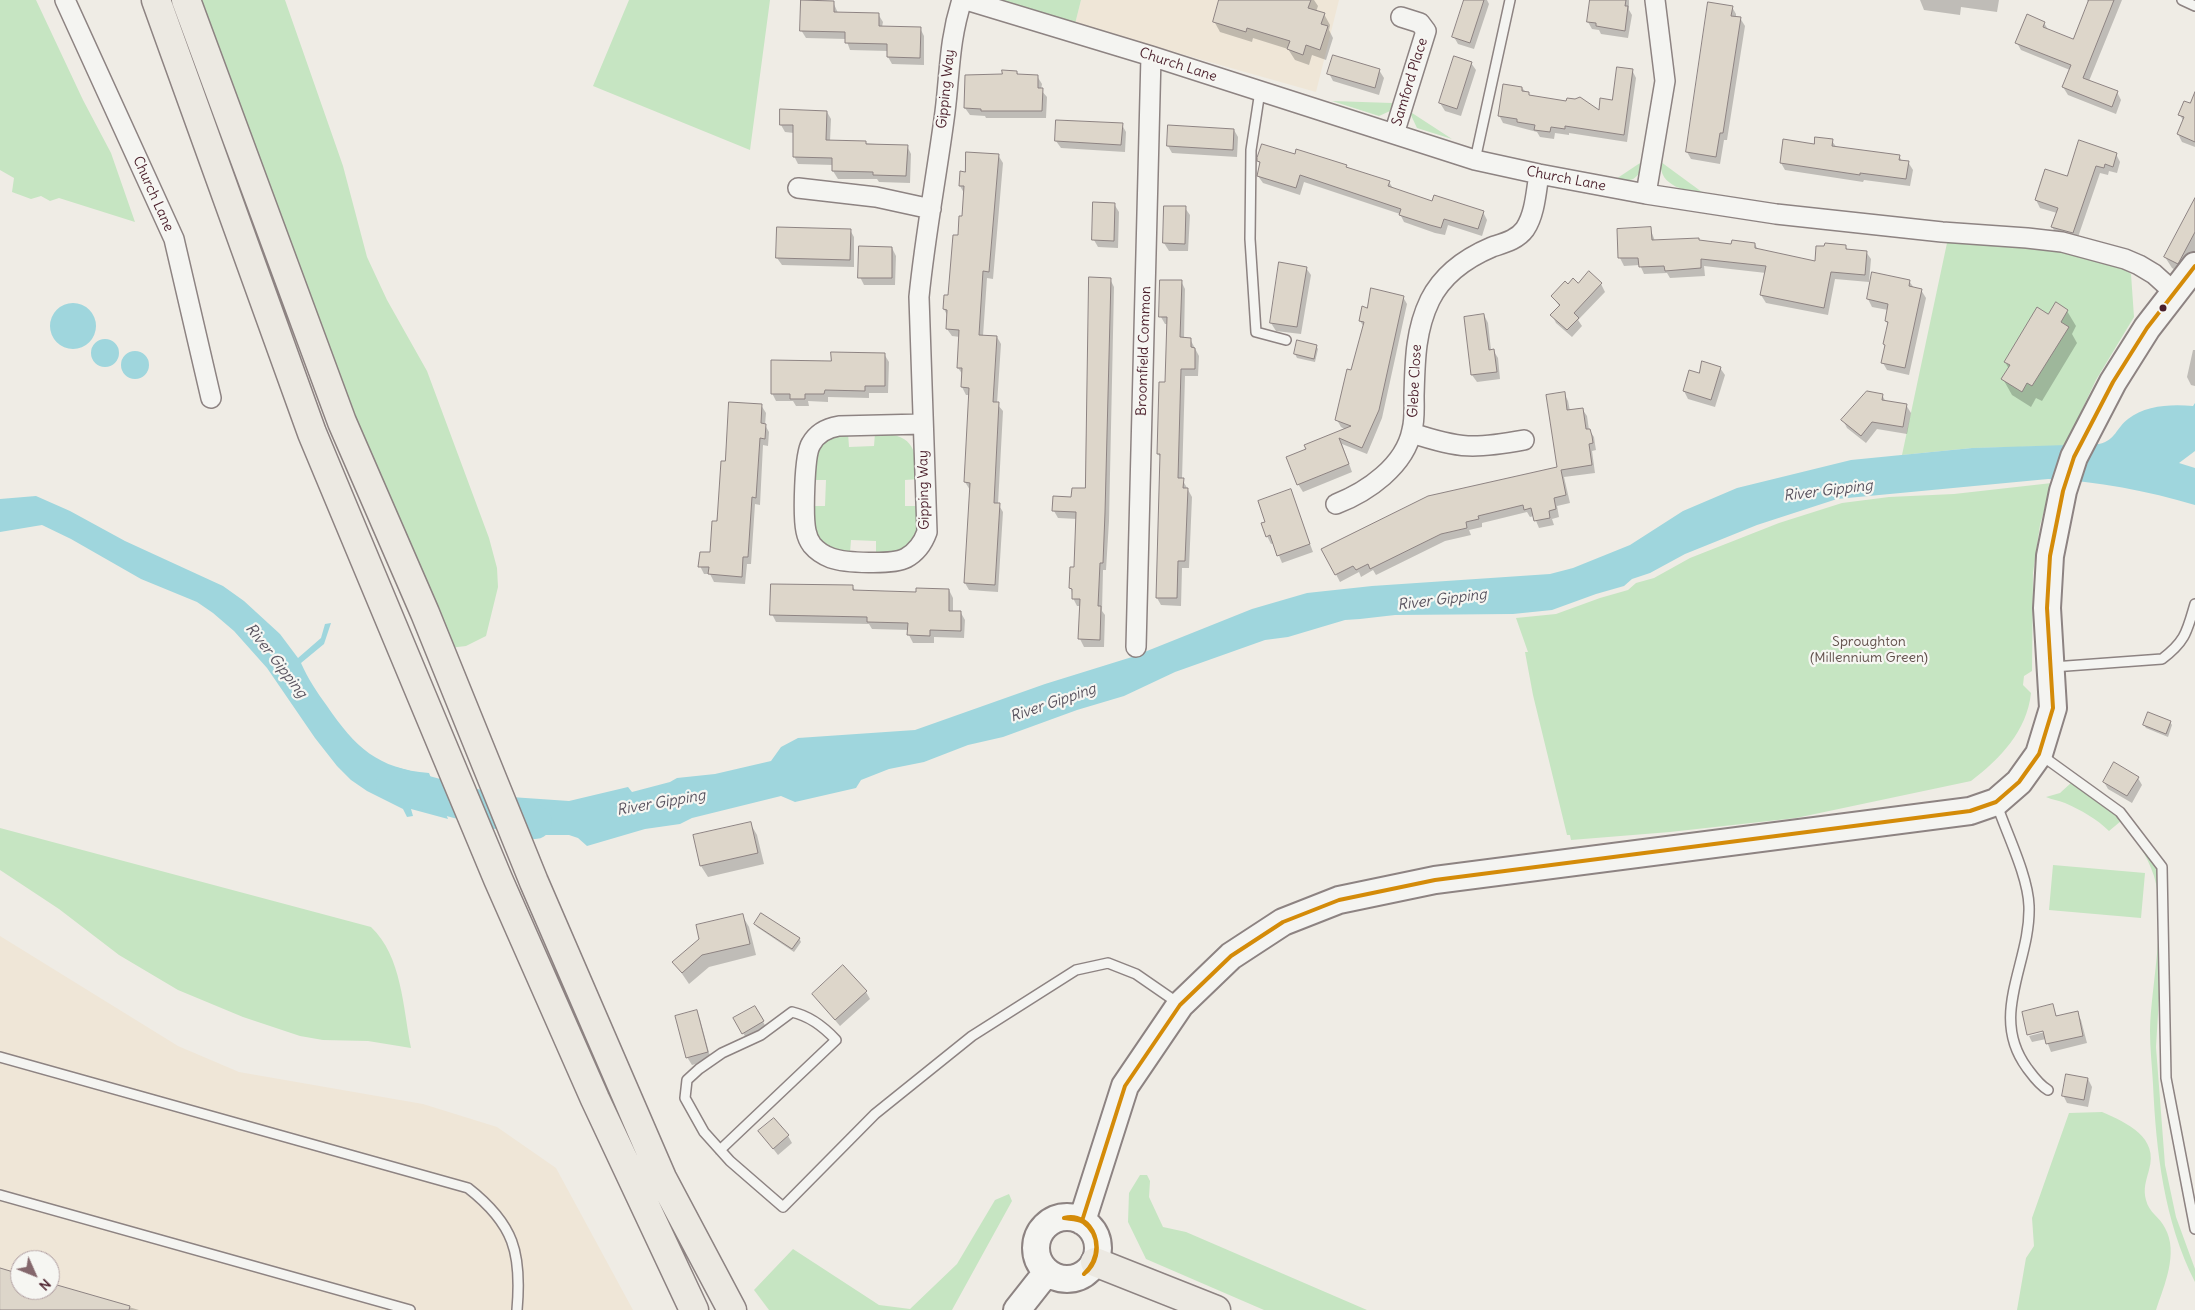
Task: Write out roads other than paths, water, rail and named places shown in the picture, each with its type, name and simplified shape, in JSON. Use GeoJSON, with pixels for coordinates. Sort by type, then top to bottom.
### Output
{"type":"FeatureCollection","features":[{"type":"Feature","properties":{"kind":"highway"},"geometry":{"type":"LineString","coordinates":[[156,0],[312,433],[498,880],[595,1099],[694,1310]]}},
{"type":"Feature","properties":{"kind":"highway"},"geometry":{"type":"LineString","coordinates":[[186,0],[342,422],[424,613],[534,882],[662,1178],[732,1310]]}},
{"type":"Feature","properties":{"kind":"highway"},"geometry":{"type":"LineString","coordinates":[[662,1178],[738,1310]]}},
{"type":"Feature","properties":{"kind":"highway"},"geometry":{"type":"LineString","coordinates":[[1095,1262],[1216,1310]]}},
{"type":"Feature","properties":{"kind":"street","name":"Church Lane"},"geometry":{"type":"LineString","coordinates":[[65,0],[174,240],[211,398]]}},
{"type":"Feature","properties":{"kind":"street","name":"Gipping Way"},"geometry":{"type":"LineString","coordinates":[[922,424],[839,426],[827,429],[816,436],[811,443],[807,456],[805,521],[809,540],[817,550],[830,558],[893,562],[907,557],[920,547],[924,539],[927,522],[922,424],[919,297],[922,262],[945,112],[949,52],[954,24],[962,0]]}},
{"type":"Feature","properties":{"kind":"street","name":"Church Lane"},"geometry":{"type":"LineString","coordinates":[[966,0],[1152,56],[1475,160],[1646,194],[1776,214],[1942,232],[2062,242],[2125,259],[2139,265],[2154,274],[2175,293]]}},
{"type":"Feature","properties":{"kind":"street"},"geometry":{"type":"LineString","coordinates":[[1646,194],[1665,81],[1655,0]]}},
{"type":"Feature","properties":{"kind":"street","name":"Samford Place"},"geometry":{"type":"LineString","coordinates":[[1394,134],[1426,31],[1420,23],[1401,17]]}},
{"type":"Feature","properties":{"kind":"street","name":"Broomfield Common"},"geometry":{"type":"LineString","coordinates":[[1136,647],[1152,56]]}},
{"type":"Feature","properties":{"kind":"street","name":"Glebe Close"},"geometry":{"type":"LineString","coordinates":[[1336,504],[1366,490],[1384,475],[1400,455],[1412,433],[1415,349],[1419,329],[1431,298],[1449,272],[1475,255],[1516,238],[1523,231],[1532,213],[1539,174]]}},
{"type":"Feature","properties":{"kind":"street"},"geometry":{"type":"LineString","coordinates":[[798,188],[876,197],[931,209]]}},
{"type":"Feature","properties":{"kind":"street"},"geometry":{"type":"LineString","coordinates":[[1082,1221],[1125,1086],[1180,1005],[1231,956],[1283,922],[1339,900],[1435,880],[1970,811],[1996,802],[2019,782],[2039,754],[2053,708],[2047,608],[2050,556],[2063,491],[2074,457],[2087,428],[2132,351],[2147,328],[2195,266]]}},
{"type":"Feature","properties":{"kind":"street","name":"Glebe Close"},"geometry":{"type":"LineString","coordinates":[[1412,433],[1457,446],[1488,447],[1524,440]]}},
{"type":"Feature","properties":{"kind":"street"},"geometry":{"type":"LineString","coordinates":[[1064,1217],[1082,1221],[1089,1227],[1098,1243],[1095,1262],[1090,1269],[1076,1278],[1058,1279],[1047,1272],[1038,1262],[1035,1252],[1039,1233],[1054,1220],[1064,1217]]}},
{"type":"Feature","properties":{"kind":"street"},"geometry":{"type":"LineString","coordinates":[[1017,1310],[1047,1272]]}},
{"type":"Feature","properties":{"kind":"lane"},"geometry":{"type":"LineString","coordinates":[[1475,160],[1510,0]]}},
{"type":"Feature","properties":{"kind":"lane"},"geometry":{"type":"LineString","coordinates":[[2182,0],[2195,6]]}},
{"type":"Feature","properties":{"kind":"lane"},"geometry":{"type":"LineString","coordinates":[[1260,91],[1251,150],[1250,239],[1256,332],[1286,340]]}},
{"type":"Feature","properties":{"kind":"lane"},"geometry":{"type":"LineString","coordinates":[[2051,667],[2142,662],[2162,658],[2175,649],[2185,636],[2195,604]]}},
{"type":"Feature","properties":{"kind":"lane"},"geometry":{"type":"LineString","coordinates":[[2039,754],[2120,812],[2162,867],[2166,1078],[2195,1229]]}},
{"type":"Feature","properties":{"kind":"lane"},"geometry":{"type":"LineString","coordinates":[[1996,802],[2023,876],[2029,908],[2023,951],[2011,1001],[2011,1035],[2015,1049],[2022,1061],[2033,1076],[2048,1090]]}},
{"type":"Feature","properties":{"kind":"lane"},"geometry":{"type":"LineString","coordinates":[[720,1150],[836,1040],[826,1028],[804,1015],[792,1012],[760,1035],[714,1058],[699,1069],[687,1080],[685,1098],[704,1132],[720,1150],[783,1207],[875,1114],[972,1036],[1076,970],[1108,963],[1136,974],[1180,1005]]}},
{"type":"Feature","properties":{"kind":"lane"},"geometry":{"type":"LineString","coordinates":[[0,1057],[468,1188],[489,1204],[511,1236],[520,1280],[517,1310]]}},
{"type":"Feature","properties":{"kind":"lane"},"geometry":{"type":"LineString","coordinates":[[0,1195],[410,1310]]}},
{"type":"Feature","properties":{"kind":"water"},"geometry":{"type":"Polygon","coordinates":[[[73,303],[86,307],[92,313],[96,326],[92,339],[86,345],[73,349],[60,345],[54,339],[50,326],[54,313],[60,307],[73,303]]]}},
{"type":"Feature","properties":{"kind":"water"},"geometry":{"type":"Polygon","coordinates":[[[105,339],[115,343],[119,353],[115,363],[105,367],[95,363],[91,353],[95,343],[105,339]]]}},
{"type":"Feature","properties":{"kind":"water"},"geometry":{"type":"Polygon","coordinates":[[[135,351],[145,355],[149,365],[145,375],[135,379],[125,375],[121,365],[125,355],[135,351]]]}},
{"type":"Feature","properties":{"kind":"water"},"geometry":{"type":"Polygon","coordinates":[[[2195,403],[2195,451],[2179,463],[2195,468],[2195,505],[2159,495],[2122,488],[2048,479],[1837,499],[1757,525],[1685,554],[1650,573],[1632,579],[1624,586],[1552,610],[1513,614],[1395,615],[1345,620],[1288,637],[1265,640],[1175,672],[1124,696],[1077,710],[1003,737],[968,745],[924,762],[889,769],[861,780],[856,788],[795,802],[781,796],[692,818],[680,824],[645,829],[587,846],[578,838],[569,835],[543,835],[525,831],[511,797],[569,801],[628,787],[632,792],[670,782],[677,778],[715,774],[771,761],[781,747],[798,738],[915,730],[1045,684],[1132,657],[1252,609],[1307,593],[1372,586],[1550,574],[1573,568],[1630,545],[1683,511],[1737,488],[1851,460],[1972,448],[2099,444],[2109,440],[2124,422],[2142,411],[2150,408],[2176,405],[2193,406],[2195,403]]]}},
{"type":"Feature","properties":{"kind":"water"},"geometry":{"type":"Polygon","coordinates":[[[36,496],[70,511],[125,541],[223,586],[244,601],[280,634],[298,658],[321,638],[325,624],[331,623],[324,644],[301,663],[310,680],[337,720],[358,744],[369,753],[395,767],[429,773],[448,819],[411,809],[413,816],[407,817],[403,809],[367,791],[351,780],[337,766],[315,738],[267,668],[234,631],[197,602],[141,579],[71,539],[42,525],[0,532],[0,499],[36,496]]]}},
{"type":"Feature","properties":{"kind":"waterway","name":"River Gipping"},"geometry":{"type":"LineString","coordinates":[[393,784],[535,822]]}},
{"type":"Feature","properties":{"kind":"park label","name":"Sproughton (Millennium Green)"},"geometry":{"type":"Point","coordinates":[1869,650]}}]}
